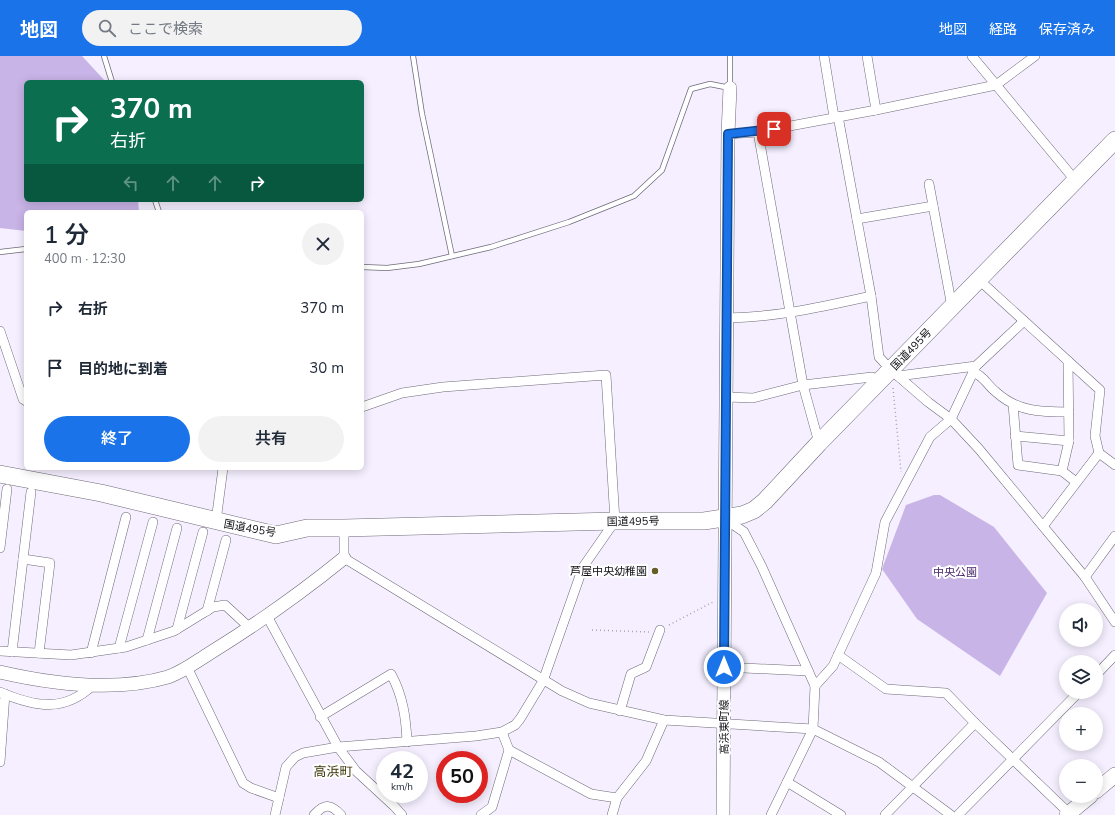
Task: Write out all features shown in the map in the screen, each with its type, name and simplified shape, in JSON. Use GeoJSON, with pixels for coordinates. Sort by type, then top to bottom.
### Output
{"type":"FeatureCollection","features":[{"type":"Feature","properties":{"kind":"highway","name":"国道495号"},"geometry":{"type":"LineString","coordinates":[[0,474],[101,493],[276,535],[307,528],[704,520],[742,515],[754,510],[765,501],[877,384],[895,373],[978,279],[1115,140]]}},
{"type":"Feature","properties":{"kind":"main road","name":"高浜東町線"},"geometry":{"type":"LineString","coordinates":[[723,815],[724,518],[727,397],[728,134],[730,88]]}},
{"type":"Feature","properties":{"kind":"main road"},"geometry":{"type":"LineString","coordinates":[[0,672],[71,684],[124,684],[169,676],[250,628],[344,558]]}},
{"type":"Feature","properties":{"kind":"main road"},"geometry":{"type":"LineString","coordinates":[[1103,785],[1115,775]]}},
{"type":"Feature","properties":{"kind":"main road"},"geometry":{"type":"LineString","coordinates":[[1069,814],[1082,803]]}},
{"type":"Feature","properties":{"kind":"street"},"geometry":{"type":"LineString","coordinates":[[824,56],[857,219],[871,296],[879,357],[928,402],[951,419],[980,449],[1044,525],[1085,577],[1115,622]]}},
{"type":"Feature","properties":{"kind":"street"},"geometry":{"type":"LineString","coordinates":[[867,56],[876,110]]}},
{"type":"Feature","properties":{"kind":"street"},"geometry":{"type":"LineString","coordinates":[[972,56],[1074,180]]}},
{"type":"Feature","properties":{"kind":"street"},"geometry":{"type":"LineString","coordinates":[[728,134],[758,132],[876,110],[996,84],[1035,56]]}},
{"type":"Feature","properties":{"kind":"street"},"geometry":{"type":"LineString","coordinates":[[758,132],[804,385],[819,443]]}},
{"type":"Feature","properties":{"kind":"street"},"geometry":{"type":"LineString","coordinates":[[929,184],[952,307]]}},
{"type":"Feature","properties":{"kind":"street"},"geometry":{"type":"LineString","coordinates":[[857,219],[933,206]]}},
{"type":"Feature","properties":{"kind":"street"},"geometry":{"type":"LineString","coordinates":[[978,279],[1100,390],[1095,436],[1099,453],[1115,465]]}},
{"type":"Feature","properties":{"kind":"street"},"geometry":{"type":"LineString","coordinates":[[727,318],[791,314],[871,296]]}},
{"type":"Feature","properties":{"kind":"street"},"geometry":{"type":"LineString","coordinates":[[815,686],[833,666],[876,573],[885,522],[930,437],[951,419],[974,369],[1024,321]]}},
{"type":"Feature","properties":{"kind":"street"},"geometry":{"type":"LineString","coordinates":[[0,332],[24,400]]}},
{"type":"Feature","properties":{"kind":"street"},"geometry":{"type":"LineString","coordinates":[[1062,471],[1069,441],[1068,361]]}},
{"type":"Feature","properties":{"kind":"street"},"geometry":{"type":"LineString","coordinates":[[895,373],[974,369],[995,392],[1013,404],[1036,412],[1069,412]]}},
{"type":"Feature","properties":{"kind":"street"},"geometry":{"type":"LineString","coordinates":[[275,815],[286,766],[295,757],[303,753],[338,747],[476,736],[502,732],[515,725],[543,681],[583,567],[615,521],[606,375],[443,387],[402,393],[364,406]]}},
{"type":"Feature","properties":{"kind":"street"},"geometry":{"type":"LineString","coordinates":[[727,397],[753,398],[804,385],[872,377],[877,384]]}},
{"type":"Feature","properties":{"kind":"street"},"geometry":{"type":"LineString","coordinates":[[1013,404],[1018,465],[1062,471],[1076,482]]}},
{"type":"Feature","properties":{"kind":"street"},"geometry":{"type":"LineString","coordinates":[[1015,436],[1069,441]]}},
{"type":"Feature","properties":{"kind":"street"},"geometry":{"type":"LineString","coordinates":[[1044,525],[1099,453]]}},
{"type":"Feature","properties":{"kind":"street"},"geometry":{"type":"LineString","coordinates":[[216,521],[223,470]]}},
{"type":"Feature","properties":{"kind":"street"},"geometry":{"type":"LineString","coordinates":[[0,548],[7,489]]}},
{"type":"Feature","properties":{"kind":"street"},"geometry":{"type":"LineString","coordinates":[[12,652],[31,492]]}},
{"type":"Feature","properties":{"kind":"street"},"geometry":{"type":"LineString","coordinates":[[91,652],[126,517]]}},
{"type":"Feature","properties":{"kind":"street"},"geometry":{"type":"LineString","coordinates":[[724,518],[744,532],[762,567],[815,686],[812,729],[771,815]]}},
{"type":"Feature","properties":{"kind":"street"},"geometry":{"type":"LineString","coordinates":[[119,648],[153,522]]}},
{"type":"Feature","properties":{"kind":"street"},"geometry":{"type":"LineString","coordinates":[[147,640],[177,528]]}},
{"type":"Feature","properties":{"kind":"street"},"geometry":{"type":"LineString","coordinates":[[344,528],[344,558],[543,681],[589,703],[664,720],[724,725],[812,729],[879,762],[951,815]]}},
{"type":"Feature","properties":{"kind":"street"},"geometry":{"type":"LineString","coordinates":[[177,629],[202,532]]}},
{"type":"Feature","properties":{"kind":"street"},"geometry":{"type":"LineString","coordinates":[[1085,577],[1115,536]]}},
{"type":"Feature","properties":{"kind":"street"},"geometry":{"type":"LineString","coordinates":[[206,611],[226,540]]}},
{"type":"Feature","properties":{"kind":"street"},"geometry":{"type":"LineString","coordinates":[[23,559],[50,563],[39,653]]}},
{"type":"Feature","properties":{"kind":"street"},"geometry":{"type":"LineString","coordinates":[[0,651],[71,655],[119,648],[177,629],[213,607],[225,605],[250,628]]}},
{"type":"Feature","properties":{"kind":"street"},"geometry":{"type":"LineString","coordinates":[[267,616],[320,717],[338,747],[356,771],[402,815]]}},
{"type":"Feature","properties":{"kind":"street"},"geometry":{"type":"LineString","coordinates":[[620,711],[631,674],[646,666],[660,630]]}},
{"type":"Feature","properties":{"kind":"street"},"geometry":{"type":"LineString","coordinates":[[838,655],[886,689],[946,693],[1069,814]]}},
{"type":"Feature","properties":{"kind":"street"},"geometry":{"type":"LineString","coordinates":[[1103,668],[1115,655]]}},
{"type":"Feature","properties":{"kind":"street"},"geometry":{"type":"LineString","coordinates":[[188,666],[243,782],[250,788],[279,798]]}},
{"type":"Feature","properties":{"kind":"street"},"geometry":{"type":"LineString","coordinates":[[724,667],[808,670]]}},
{"type":"Feature","properties":{"kind":"street"},"geometry":{"type":"LineString","coordinates":[[320,717],[391,674],[399,688],[406,720],[407,742]]}},
{"type":"Feature","properties":{"kind":"street"},"geometry":{"type":"LineString","coordinates":[[0,762],[3,693],[44,706],[68,702],[83,695],[94,684]]}},
{"type":"Feature","properties":{"kind":"street"},"geometry":{"type":"LineString","coordinates":[[958,815],[1072,699]]}},
{"type":"Feature","properties":{"kind":"street"},"geometry":{"type":"LineString","coordinates":[[615,814],[617,798],[646,761],[664,720]]}},
{"type":"Feature","properties":{"kind":"street"},"geometry":{"type":"LineString","coordinates":[[886,815],[975,723]]}},
{"type":"Feature","properties":{"kind":"street"},"geometry":{"type":"LineString","coordinates":[[480,815],[492,807],[509,750],[502,732]]}},
{"type":"Feature","properties":{"kind":"street"},"geometry":{"type":"LineString","coordinates":[[509,750],[592,794],[617,798]]}},
{"type":"Feature","properties":{"kind":"street"},"geometry":{"type":"LineString","coordinates":[[787,782],[840,815]]}},
{"type":"Feature","properties":{"kind":"street"},"geometry":{"type":"LineString","coordinates":[[314,815],[320,808],[329,806],[334,807],[341,815]]}},
{"type":"Feature","properties":{"kind":"lane"},"geometry":{"type":"LineString","coordinates":[[104,56],[111,80]]}},
{"type":"Feature","properties":{"kind":"lane"},"geometry":{"type":"LineString","coordinates":[[412,56],[422,114],[452,256]]}},
{"type":"Feature","properties":{"kind":"lane"},"geometry":{"type":"LineString","coordinates":[[364,266],[387,268],[419,264],[491,247],[569,222],[634,196],[662,170],[691,89],[710,84],[730,88],[730,56]]}},
{"type":"Feature","properties":{"kind":"lane"},"geometry":{"type":"LineString","coordinates":[[0,252],[24,249]]}},
{"type":"Feature","properties":{"kind":"path"},"geometry":{"type":"LineString","coordinates":[[895,373],[902,489]]}},
{"type":"Feature","properties":{"kind":"green space"},"geometry":{"type":"Polygon","coordinates":[[[0,56],[82,56],[104,80],[24,80],[24,202],[138,202],[139,210],[24,210],[24,231],[0,228],[0,56]]]}},
{"type":"Feature","properties":{"kind":"green space","name":"中央公園"},"geometry":{"type":"Polygon","coordinates":[[[934,495],[940,495],[994,527],[1047,593],[1000,676],[917,619],[882,569],[906,505],[934,495]]]}},
{"type":"Feature","properties":{"kind":"place","name":"芦屋中央幼稚園"},"geometry":{"type":"Point","coordinates":[655,571]}},
{"type":"Feature","properties":{"kind":"district","name":"高浜町"},"geometry":{"type":"Point","coordinates":[333,771]}},
{"type":"Feature","properties":{"kind":"route"},"geometry":{"type":"LineString","coordinates":[[724,667],[728,134],[758,132],[774,129]]}}]}
